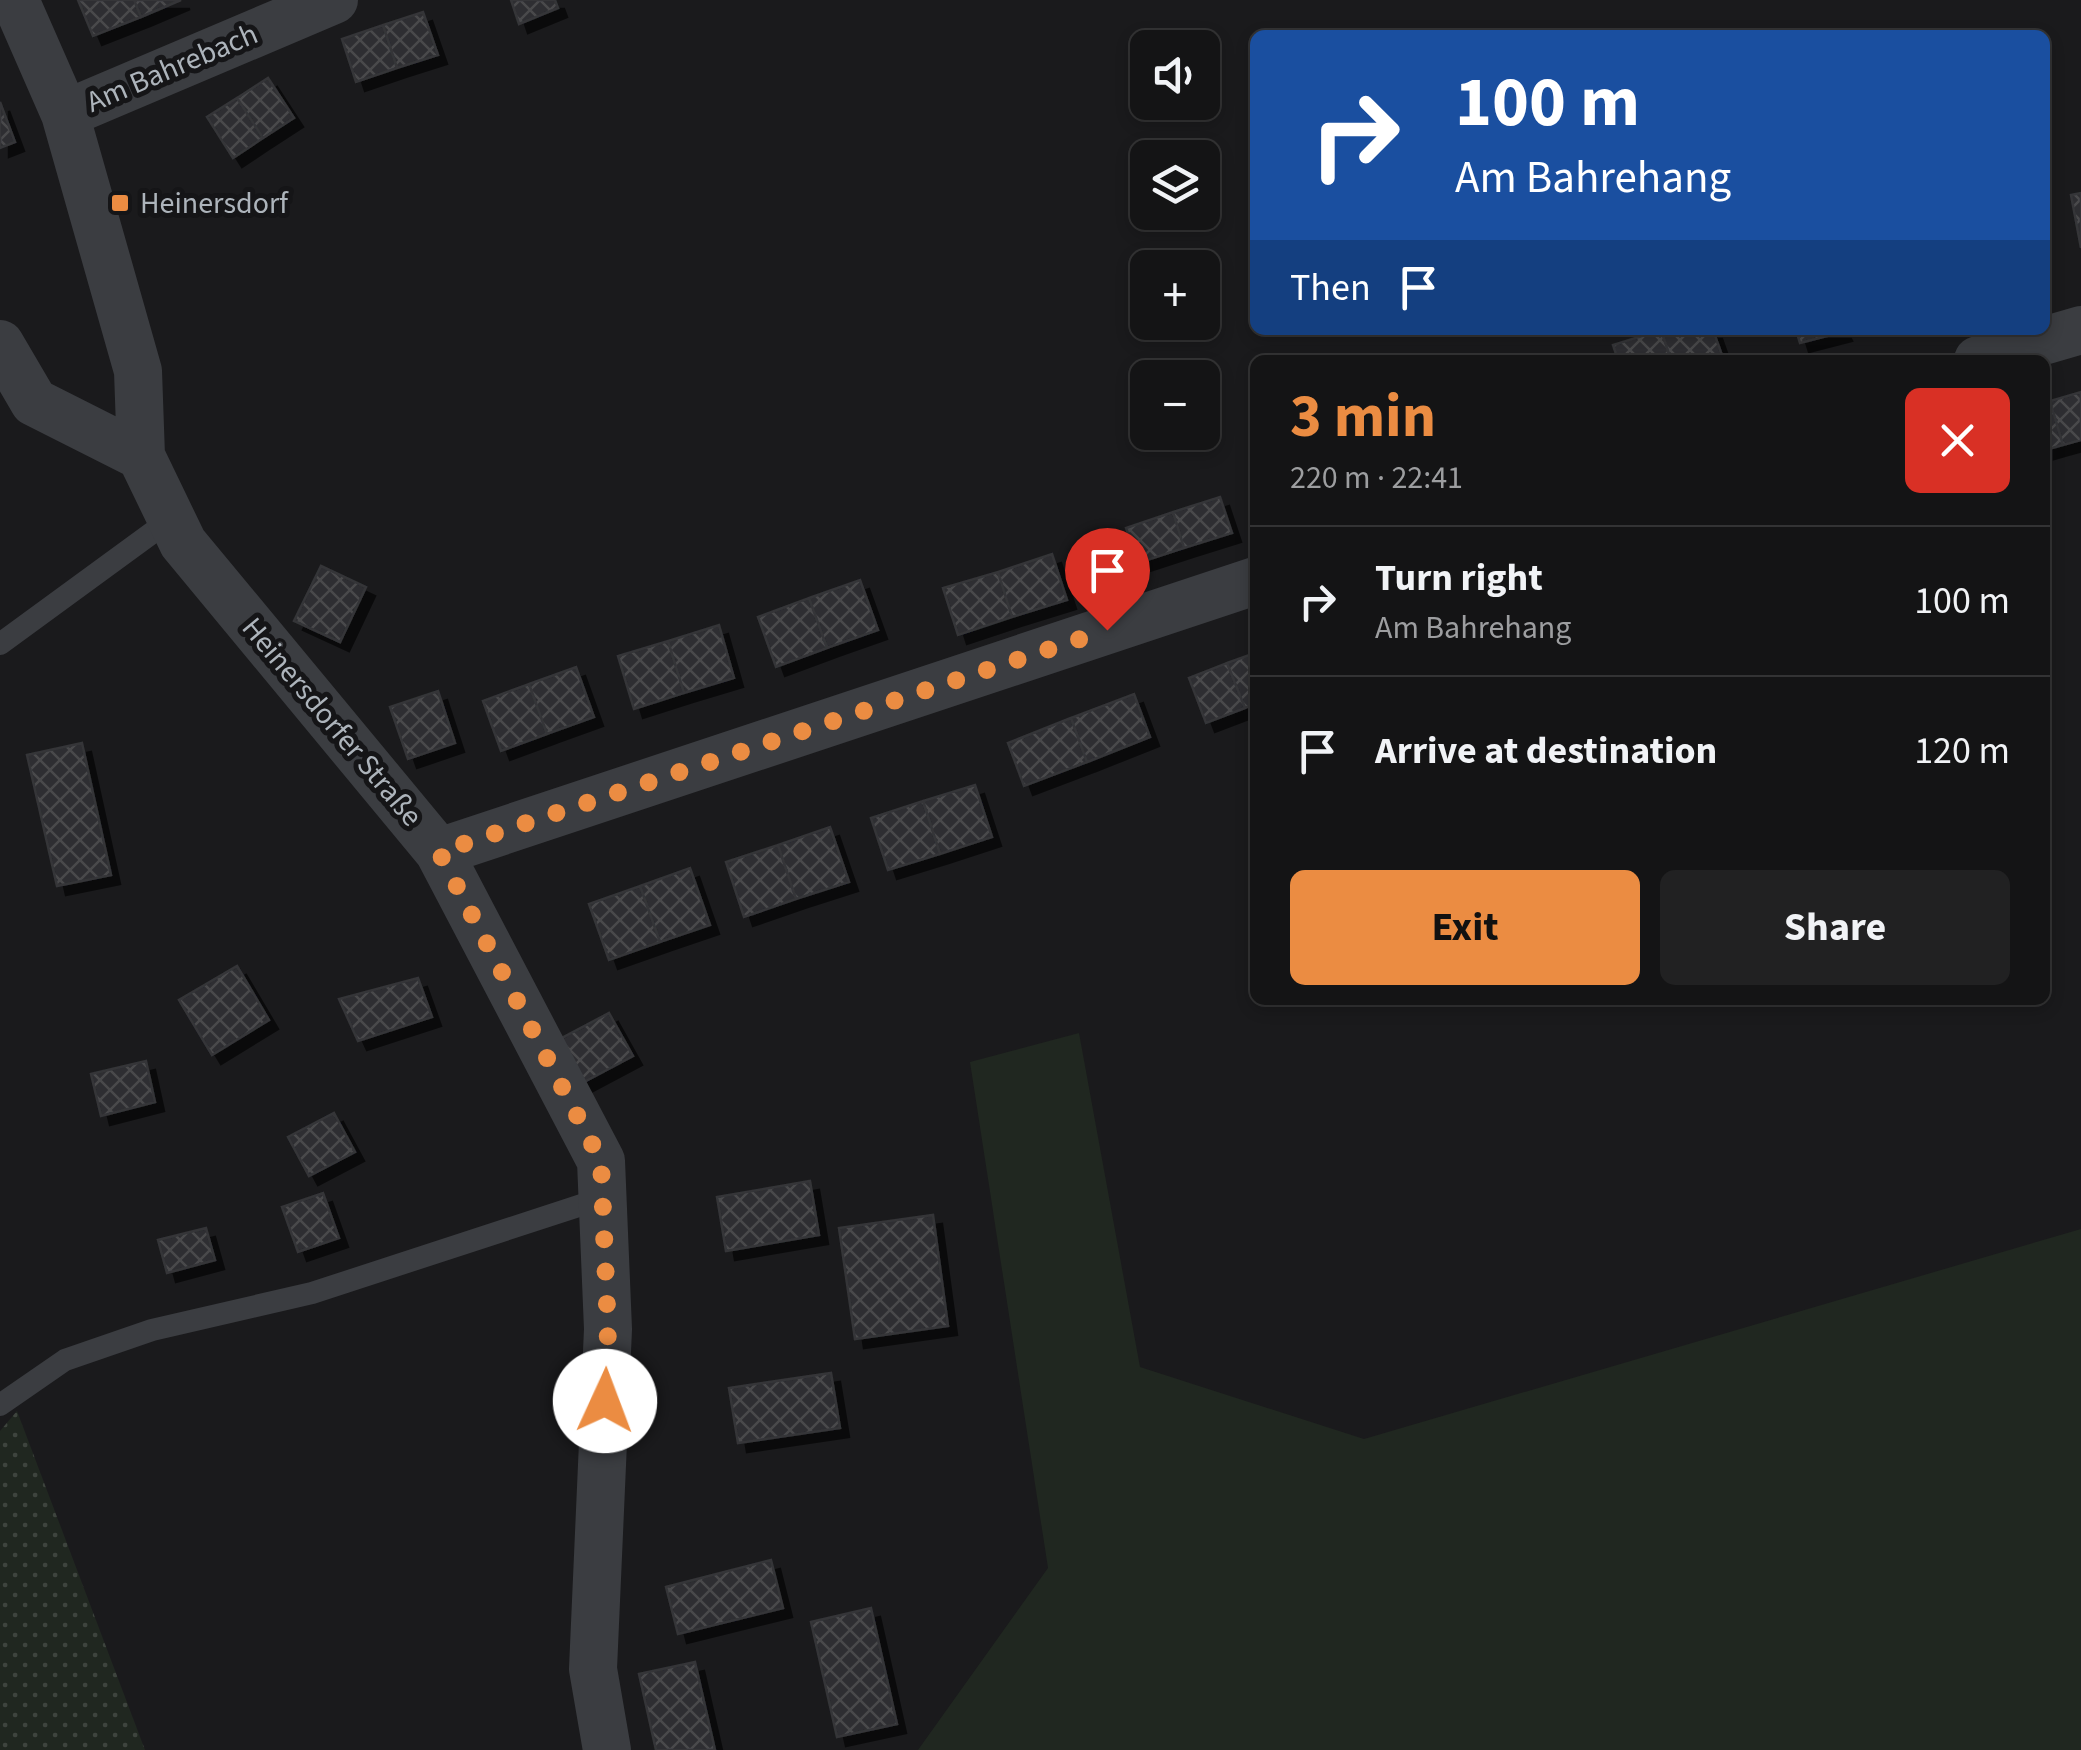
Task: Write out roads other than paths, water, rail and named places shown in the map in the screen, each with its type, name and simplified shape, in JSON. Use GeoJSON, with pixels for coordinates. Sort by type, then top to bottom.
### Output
{"type":"FeatureCollection","features":[{"type":"Feature","properties":{"kind":"street","name":"Heinersdorfer Straße"},"geometry":{"type":"LineString","coordinates":[[15,0],[65,114],[138,371],[142,456],[183,542],[439,852],[601,1161],[608,1330],[593,1669],[607,1750]]}},
{"type":"Feature","properties":{"kind":"street","name":"Am Bahrebach"},"geometry":{"type":"LineString","coordinates":[[65,114],[334,0]]}},
{"type":"Feature","properties":{"kind":"street"},"geometry":{"type":"LineString","coordinates":[[1995,355],[2081,330]]}},
{"type":"Feature","properties":{"kind":"street"},"geometry":{"type":"LineString","coordinates":[[0,344],[34,402],[142,456]]}},
{"type":"Feature","properties":{"kind":"street"},"geometry":{"type":"LineString","coordinates":[[439,852],[1250,583]]}},
{"type":"Feature","properties":{"kind":"lane"},"geometry":{"type":"LineString","coordinates":[[0,644],[172,519]]}},
{"type":"Feature","properties":{"kind":"lane"},"geometry":{"type":"LineString","coordinates":[[0,1405],[65,1360],[82,1354],[152,1330],[312,1293],[603,1198]]}},
{"type":"Feature","properties":{"kind":"place","name":"Heinersdorf"},"geometry":{"type":"Point","coordinates":[120,203]}}]}
